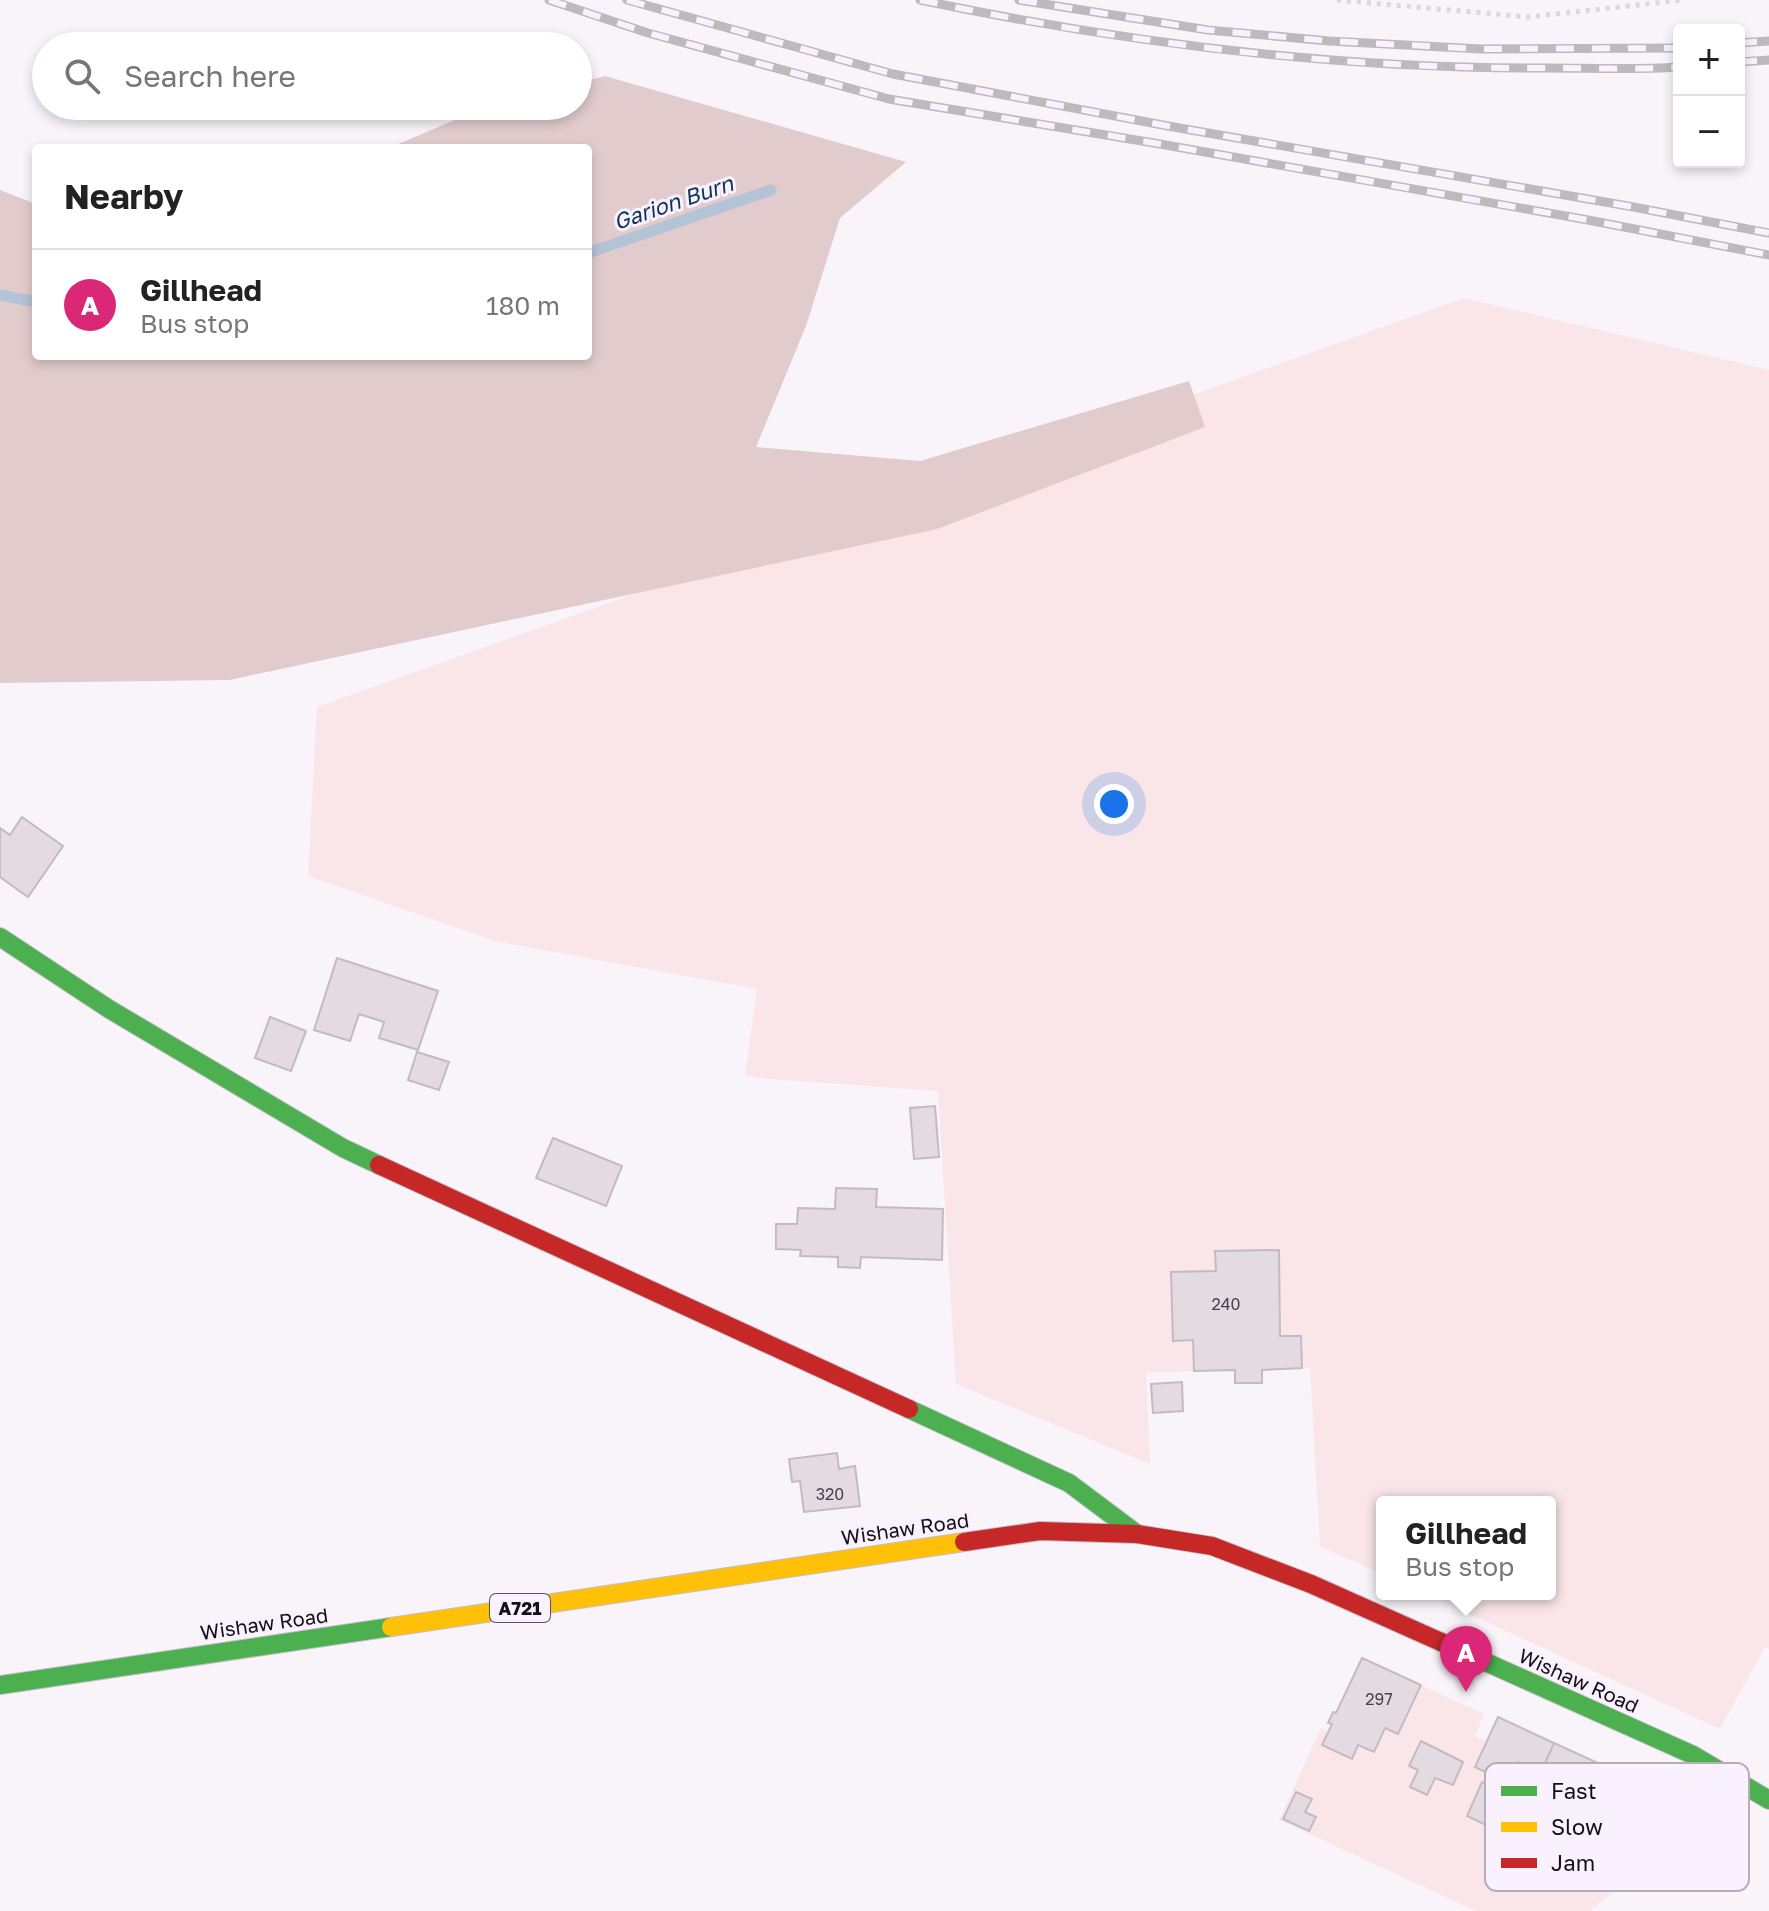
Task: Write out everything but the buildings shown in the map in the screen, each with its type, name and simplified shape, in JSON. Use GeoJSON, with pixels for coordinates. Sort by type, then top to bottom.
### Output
{"type":"FeatureCollection","features":[{"type":"Feature","properties":{"kind":"main road"},"geometry":{"type":"LineString","coordinates":[[0,937],[109,1009],[343,1148],[1069,1483],[1137,1534]]}},
{"type":"Feature","properties":{"kind":"main road","name":"Wishaw Road"},"geometry":{"type":"LineString","coordinates":[[0,1685],[1040,1531],[1137,1534],[1212,1546],[1311,1584],[1707,1763]]}},
{"type":"Feature","properties":{"kind":"main road","name":"Wishaw Road"},"geometry":{"type":"LineString","coordinates":[[1749,1788],[1769,1800]]}},
{"type":"Feature","properties":{"kind":"path"},"geometry":{"type":"LineString","coordinates":[[1337,0],[1529,17],[1682,0]]}},
{"type":"Feature","properties":{"kind":"shaded area"},"geometry":{"type":"Polygon","coordinates":[[[605,76],[906,162],[840,218],[806,326],[756,447],[920,461],[1189,381],[1205,427],[937,529],[229,680],[0,683],[0,190],[32,202],[32,360],[592,360],[592,144],[398,144],[455,120],[592,120],[592,79],[605,76]]]}},
{"type":"Feature","properties":{"kind":"shaded area"},"geometry":{"type":"Polygon","coordinates":[[[1464,298],[1769,370],[1769,1649],[1765,1647],[1720,1729],[1438,1600],[1556,1600],[1556,1496],[1376,1496],[1376,1571],[1320,1546],[1310,1368],[1302,1368],[1301,1336],[1280,1336],[1279,1251],[1215,1252],[1216,1271],[1172,1272],[1173,1341],[1193,1340],[1194,1371],[1146,1373],[1150,1464],[956,1384],[938,1091],[745,1076],[757,989],[495,941],[308,876],[317,707],[1464,298]]]}},
{"type":"Feature","properties":{"kind":"shaded area"},"geometry":{"type":"Polygon","coordinates":[[[1421,1685],[1484,1714],[1475,1736],[1486,1741],[1475,1767],[1485,1772],[1485,1891],[1614,1891],[1590,1911],[1476,1911],[1279,1820],[1321,1728],[1328,1732],[1323,1746],[1351,1759],[1358,1745],[1374,1752],[1385,1728],[1398,1734],[1421,1685]]]}},
{"type":"Feature","properties":{"kind":"waterway","name":"Garion Burn"},"geometry":{"type":"LineString","coordinates":[[592,252],[771,190]]}},
{"type":"Feature","properties":{"kind":"waterway","name":"Garion Burn"},"geometry":{"type":"LineString","coordinates":[[0,295],[32,301]]}},
{"type":"Feature","properties":{"kind":"railway"},"geometry":{"type":"LineString","coordinates":[[549,0],[648,33],[889,99],[1160,144],[1769,255]]}},
{"type":"Feature","properties":{"kind":"railway"},"geometry":{"type":"LineString","coordinates":[[627,0],[893,74],[1769,233]]}},
{"type":"Feature","properties":{"kind":"railway"},"geometry":{"type":"LineString","coordinates":[[920,0],[1153,41],[1310,58],[1467,67],[1673,67]]}},
{"type":"Feature","properties":{"kind":"railway"},"geometry":{"type":"LineString","coordinates":[[1019,0],[1208,30],[1329,41],[1481,49],[1673,48]]}},
{"type":"Feature","properties":{"kind":"railway"},"geometry":{"type":"LineString","coordinates":[[1745,43],[1769,41]]}},
{"type":"Feature","properties":{"kind":"railway"},"geometry":{"type":"LineString","coordinates":[[1745,62],[1769,60]]}},
{"type":"Feature","properties":{"kind":"traffic: fast"},"geometry":{"type":"LineString","coordinates":[[0,937],[109,1009],[343,1148],[379,1165]]}},
{"type":"Feature","properties":{"kind":"traffic: fast"},"geometry":{"type":"LineString","coordinates":[[909,1409],[1069,1483],[1137,1534]]}},
{"type":"Feature","properties":{"kind":"traffic: fast"},"geometry":{"type":"LineString","coordinates":[[0,1685],[391,1627]]}},
{"type":"Feature","properties":{"kind":"traffic: fast"},"geometry":{"type":"LineString","coordinates":[[1441,1642],[1707,1763]]}},
{"type":"Feature","properties":{"kind":"traffic: fast"},"geometry":{"type":"LineString","coordinates":[[1749,1788],[1769,1800]]}},
{"type":"Feature","properties":{"kind":"traffic: slow"},"geometry":{"type":"LineString","coordinates":[[391,1627],[964,1542]]}},
{"type":"Feature","properties":{"kind":"traffic: jam"},"geometry":{"type":"LineString","coordinates":[[379,1165],[909,1409]]}},
{"type":"Feature","properties":{"kind":"traffic: jam"},"geometry":{"type":"LineString","coordinates":[[964,1542],[1040,1531],[1137,1534],[1212,1546],[1311,1584],[1441,1642]]}},
{"type":"Feature","properties":{"kind":"place","name":"Gillhead"},"geometry":{"type":"Point","coordinates":[1466,1692]}}]}
